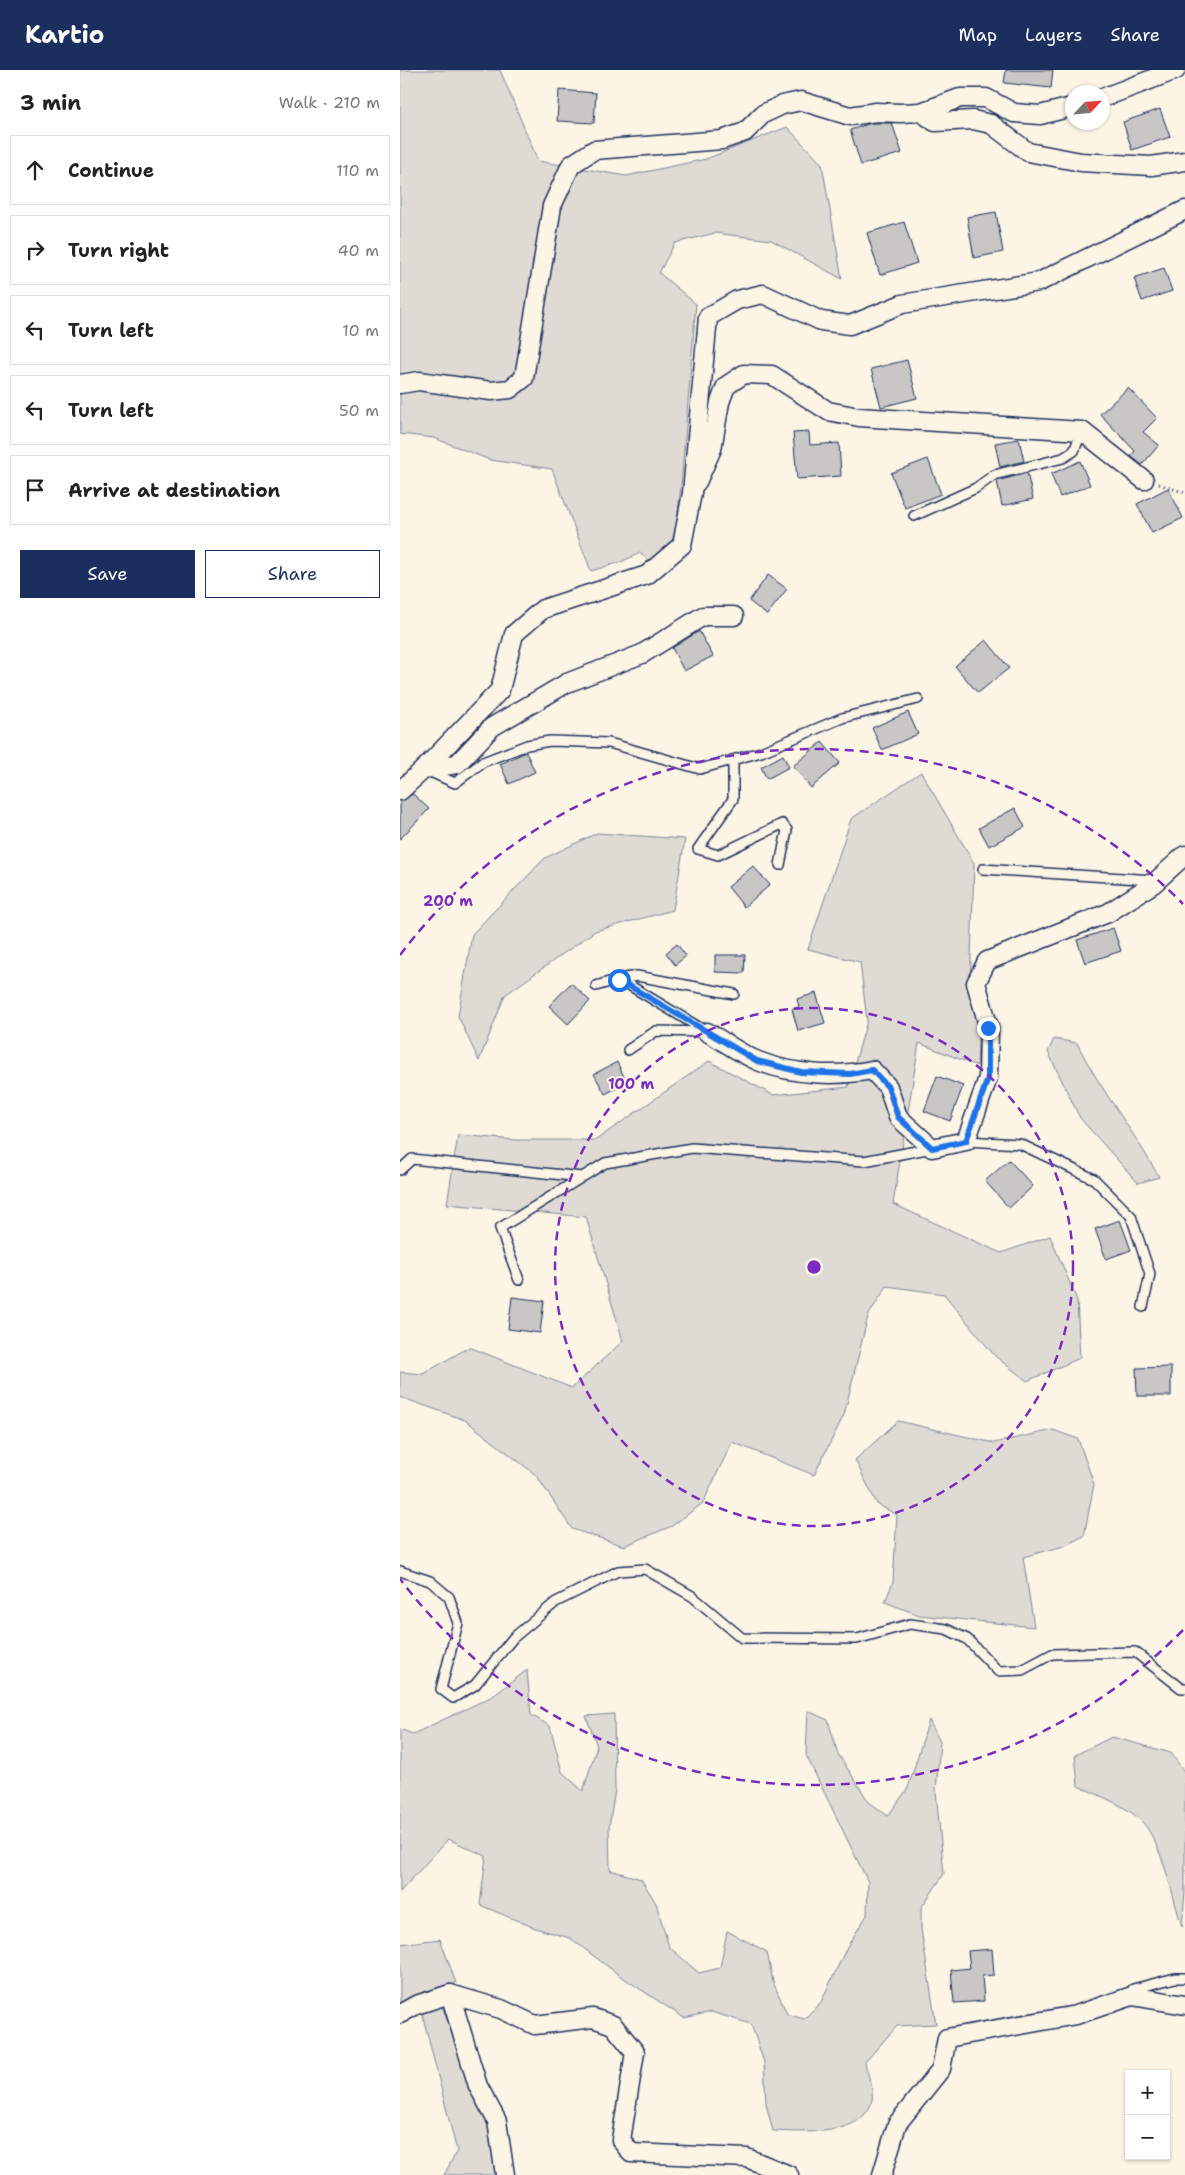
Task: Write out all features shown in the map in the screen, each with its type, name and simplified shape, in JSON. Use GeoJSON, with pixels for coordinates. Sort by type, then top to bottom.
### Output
{"type":"FeatureCollection","features":[{"type":"Feature","properties":{"kind":"street"},"geometry":{"type":"LineString","coordinates":[[1110,95],[1176,70]]}},
{"type":"Feature","properties":{"kind":"street"},"geometry":{"type":"LineString","coordinates":[[400,384],[420,382],[491,391],[510,389],[524,378],[552,206],[570,165],[594,150],[722,140],[745,132],[763,114],[782,105],[801,100],[850,116],[876,112],[900,114],[921,112],[960,98],[986,98],[1014,113],[1040,115],[1065,109]]}},
{"type":"Feature","properties":{"kind":"street"},"geometry":{"type":"LineString","coordinates":[[921,112],[935,122],[973,120],[991,124],[1028,152],[1046,156],[1081,162],[1151,166],[1185,161]]}},
{"type":"Feature","properties":{"kind":"street"},"geometry":{"type":"LineString","coordinates":[[400,791],[424,769],[500,690],[514,634],[543,609],[647,575],[682,544],[692,493],[708,316],[737,300],[763,294],[821,321],[850,325],[902,304],[1039,282],[1185,210]]}},
{"type":"Feature","properties":{"kind":"street"},"geometry":{"type":"LineString","coordinates":[[692,493],[712,450],[720,402],[726,386],[744,374],[772,375],[828,411],[859,417],[1082,431],[1144,480]]}},
{"type":"Feature","properties":{"kind":"street"},"geometry":{"type":"LineString","coordinates":[[424,769],[457,764],[492,727],[567,683],[642,654],[703,616],[734,616]]}},
{"type":"Feature","properties":{"kind":"street"},"geometry":{"type":"LineString","coordinates":[[708,1032],[757,1061],[801,1072],[850,1074],[872,1070],[888,1087],[898,1117],[932,1148],[966,1141],[988,1078],[988,1028],[976,983],[987,961],[1108,913],[1157,880],[1185,855]]}},
{"type":"Feature","properties":{"kind":"street"},"geometry":{"type":"LineString","coordinates":[[450,1994],[478,2086],[497,2121],[505,2175]]}},
{"type":"Feature","properties":{"kind":"street"},"geometry":{"type":"LineString","coordinates":[[400,2014],[416,2005],[450,1994],[501,2009],[535,2025],[593,2018],[613,2026],[635,2052],[621,2140],[631,2153],[747,2158],[789,2175]]}},
{"type":"Feature","properties":{"kind":"street"},"geometry":{"type":"LineString","coordinates":[[882,2175],[897,2124],[941,2069],[947,2038],[1076,2015],[1132,1996],[1185,2006]]}},
{"type":"Feature","properties":{"kind":"lane"},"geometry":{"type":"LineString","coordinates":[[914,516],[976,488],[994,475],[1063,458],[1074,451],[1082,431]]}},
{"type":"Feature","properties":{"kind":"lane"},"geometry":{"type":"LineString","coordinates":[[424,769],[455,783],[483,762],[527,746],[550,741],[609,743],[700,769],[761,752],[842,718],[918,699]]}},
{"type":"Feature","properties":{"kind":"lane"},"geometry":{"type":"LineString","coordinates":[[733,760],[733,799],[698,849],[718,855],[782,824],[787,830],[780,865]]}},
{"type":"Feature","properties":{"kind":"lane"},"geometry":{"type":"LineString","coordinates":[[983,869],[1157,880]]}},
{"type":"Feature","properties":{"kind":"lane"},"geometry":{"type":"LineString","coordinates":[[596,986],[637,976],[734,994]]}},
{"type":"Feature","properties":{"kind":"lane"},"geometry":{"type":"LineString","coordinates":[[619,980],[708,1032]]}},
{"type":"Feature","properties":{"kind":"lane"},"geometry":{"type":"LineString","coordinates":[[628,1050],[656,1031],[708,1032]]}},
{"type":"Feature","properties":{"kind":"lane"},"geometry":{"type":"LineString","coordinates":[[966,1141],[1020,1144],[1094,1179],[1130,1216],[1150,1274],[1143,1307]]}},
{"type":"Feature","properties":{"kind":"lane"},"geometry":{"type":"LineString","coordinates":[[519,1280],[500,1228],[605,1163],[692,1148],[864,1160],[932,1148]]}},
{"type":"Feature","properties":{"kind":"lane"},"geometry":{"type":"LineString","coordinates":[[400,1170],[412,1159],[582,1177]]}},
{"type":"Feature","properties":{"kind":"lane"},"geometry":{"type":"LineString","coordinates":[[400,1571],[430,1581],[449,1597],[458,1623],[441,1689],[453,1698],[475,1685],[513,1638],[556,1602],[618,1571],[645,1569],[692,1596],[742,1638],[857,1639],[910,1624],[946,1629],[967,1639],[998,1671],[1022,1670],[1052,1654],[1135,1652],[1180,1688],[1185,1688]]}},
{"type":"Feature","properties":{"kind":"lane"},"geometry":{"type":"LineString","coordinates":[[1132,1996],[1133,1989],[1175,1978],[1185,1978]]}},
{"type":"Feature","properties":{"kind":"path"},"geometry":{"type":"LineString","coordinates":[[1144,480],[1185,493]]}},
{"type":"Feature","properties":{"kind":"shaded area"},"geometry":{"type":"Polygon","coordinates":[[[400,70],[500,70],[538,161],[626,176],[706,159],[787,127],[822,164],[842,279],[771,240],[715,233],[675,243],[659,273],[696,304],[675,537],[651,563],[640,553],[621,562],[591,571],[552,469],[490,460],[434,438],[400,434],[400,70]]]}},
{"type":"Feature","properties":{"kind":"shaded area"},"geometry":{"type":"Polygon","coordinates":[[[921,772],[974,863],[970,990],[979,1020],[977,1066],[919,1043],[893,1204],[1001,1253],[1050,1236],[1077,1300],[1080,1358],[1027,1381],[995,1356],[944,1294],[887,1286],[868,1316],[844,1415],[814,1475],[732,1442],[703,1503],[672,1526],[624,1546],[572,1529],[536,1475],[465,1420],[400,1397],[400,1372],[423,1374],[469,1347],[572,1388],[623,1341],[586,1217],[447,1204],[458,1135],[516,1140],[596,1140],[709,1061],[773,1095],[848,1087],[867,1021],[860,962],[808,949],[851,819],[921,772]]]}},
{"type":"Feature","properties":{"kind":"shaded area"},"geometry":{"type":"Polygon","coordinates":[[[597,833],[685,839],[673,910],[595,931],[505,995],[479,1061],[458,1016],[472,934],[545,858],[597,833]]]}},
{"type":"Feature","properties":{"kind":"shaded area"},"geometry":{"type":"Polygon","coordinates":[[[1054,1039],[1077,1043],[1096,1077],[1159,1177],[1138,1183],[1080,1118],[1048,1052],[1054,1039]]]}},
{"type":"Feature","properties":{"kind":"shaded area"},"geometry":{"type":"Polygon","coordinates":[[[898,1421],[994,1443],[1053,1430],[1078,1439],[1094,1484],[1084,1536],[1064,1546],[1023,1557],[1034,1627],[919,1615],[885,1602],[893,1582],[897,1515],[877,1504],[855,1460],[898,1421]]]}},
{"type":"Feature","properties":{"kind":"shaded area"},"geometry":{"type":"Polygon","coordinates":[[[527,1670],[531,1715],[550,1726],[562,1772],[583,1791],[597,1746],[586,1716],[614,1714],[615,1790],[609,1827],[610,1870],[641,1879],[656,1903],[669,1947],[699,1973],[720,1968],[727,1931],[767,1952],[773,1982],[787,2014],[804,2019],[821,2002],[847,1947],[867,1915],[868,1882],[806,1755],[808,1711],[828,1720],[838,1754],[869,1802],[888,1816],[908,1788],[929,1720],[940,1742],[936,1792],[944,1874],[921,1908],[921,1929],[936,2024],[897,2026],[865,2062],[871,2086],[872,2100],[867,2112],[857,2121],[845,2127],[815,2132],[773,2131],[766,2104],[764,2062],[751,2024],[711,2012],[684,2018],[619,1975],[570,1938],[535,1928],[480,1905],[486,1856],[448,1839],[400,1892],[400,1729],[413,1734],[493,1696],[527,1670]]]}},
{"type":"Feature","properties":{"kind":"shaded area"},"geometry":{"type":"Polygon","coordinates":[[[1112,1737],[1171,1753],[1185,1773],[1185,1892],[1182,1927],[1168,1876],[1147,1828],[1134,1814],[1106,1798],[1078,1786],[1075,1755],[1112,1737]]]}},
{"type":"Feature","properties":{"kind":"shaded area"},"geometry":{"type":"Polygon","coordinates":[[[440,1939],[456,1983],[400,2003],[400,1944],[440,1939]]]}},
{"type":"Feature","properties":{"kind":"shaded area"},"geometry":{"type":"Polygon","coordinates":[[[441,2003],[473,2094],[490,2122],[499,2171],[494,2175],[444,2175],[457,2151],[422,2013],[441,2003]]]}},
{"type":"Feature","properties":{"kind":"building"},"geometry":{"type":"Polygon","coordinates":[[[1006,70],[1053,70],[1051,88],[1004,83],[1006,70]]]}},
{"type":"Feature","properties":{"kind":"building"},"geometry":{"type":"Polygon","coordinates":[[[559,90],[596,93],[594,123],[557,121],[559,90]]]}},
{"type":"Feature","properties":{"kind":"building"},"geometry":{"type":"Polygon","coordinates":[[[1160,109],[1170,137],[1132,150],[1123,122],[1160,109]]]}},
{"type":"Feature","properties":{"kind":"building"},"geometry":{"type":"Polygon","coordinates":[[[871,123],[892,123],[902,153],[861,165],[850,130],[871,123]]]}},
{"type":"Feature","properties":{"kind":"building"},"geometry":{"type":"Polygon","coordinates":[[[996,212],[1003,252],[974,258],[967,217],[996,212]]]}},
{"type":"Feature","properties":{"kind":"building"},"geometry":{"type":"Polygon","coordinates":[[[904,222],[917,263],[880,275],[867,233],[904,222]]]}},
{"type":"Feature","properties":{"kind":"building"},"geometry":{"type":"Polygon","coordinates":[[[1164,268],[1172,291],[1142,301],[1134,278],[1164,268]]]}},
{"type":"Feature","properties":{"kind":"building"},"geometry":{"type":"Polygon","coordinates":[[[907,360],[917,398],[881,407],[871,369],[907,360]]]}},
{"type":"Feature","properties":{"kind":"building"},"geometry":{"type":"Polygon","coordinates":[[[1128,388],[1157,418],[1143,432],[1159,445],[1142,465],[1131,456],[1135,451],[1100,414],[1128,388]]]}},
{"type":"Feature","properties":{"kind":"building"},"geometry":{"type":"Polygon","coordinates":[[[809,432],[810,445],[839,443],[841,476],[797,479],[793,433],[809,432]]]}},
{"type":"Feature","properties":{"kind":"building"},"geometry":{"type":"Polygon","coordinates":[[[1019,439],[1024,461],[1000,467],[995,443],[1019,439]]]}},
{"type":"Feature","properties":{"kind":"building"},"geometry":{"type":"Polygon","coordinates":[[[928,459],[941,494],[905,508],[891,473],[928,459]]]}},
{"type":"Feature","properties":{"kind":"building"},"geometry":{"type":"Polygon","coordinates":[[[1080,461],[1090,485],[1060,497],[1051,474],[1080,461]]]}},
{"type":"Feature","properties":{"kind":"building"},"geometry":{"type":"Polygon","coordinates":[[[1027,473],[1033,499],[1002,506],[997,481],[1027,473]]]}},
{"type":"Feature","properties":{"kind":"building"},"geometry":{"type":"Polygon","coordinates":[[[1168,488],[1183,518],[1152,533],[1137,504],[1168,488]]]}},
{"type":"Feature","properties":{"kind":"building"},"geometry":{"type":"Polygon","coordinates":[[[768,575],[787,589],[767,615],[749,601],[768,575]]]}},
{"type":"Feature","properties":{"kind":"building"},"geometry":{"type":"Polygon","coordinates":[[[699,631],[713,656],[684,671],[672,648],[699,631]]]}},
{"type":"Feature","properties":{"kind":"building"},"geometry":{"type":"Polygon","coordinates":[[[986,640],[1009,668],[978,693],[955,666],[986,640]]]}},
{"type":"Feature","properties":{"kind":"building"},"geometry":{"type":"Polygon","coordinates":[[[908,712],[918,734],[882,750],[872,728],[908,712]]]}},
{"type":"Feature","properties":{"kind":"building"},"geometry":{"type":"Polygon","coordinates":[[[822,742],[840,763],[811,788],[793,766],[822,742]]]}},
{"type":"Feature","properties":{"kind":"building"},"geometry":{"type":"Polygon","coordinates":[[[526,752],[535,772],[509,784],[500,764],[526,752]]]}},
{"type":"Feature","properties":{"kind":"building"},"geometry":{"type":"Polygon","coordinates":[[[783,755],[789,767],[767,779],[761,767],[783,755]]]}},
{"type":"Feature","properties":{"kind":"building"},"geometry":{"type":"Polygon","coordinates":[[[413,794],[429,809],[400,839],[400,801],[413,794]]]}},
{"type":"Feature","properties":{"kind":"building"},"geometry":{"type":"Polygon","coordinates":[[[1015,808],[1025,827],[989,846],[979,828],[1015,808]]]}},
{"type":"Feature","properties":{"kind":"building"},"geometry":{"type":"Polygon","coordinates":[[[753,866],[770,885],[744,907],[728,887],[753,866]]]}},
{"type":"Feature","properties":{"kind":"building"},"geometry":{"type":"Polygon","coordinates":[[[1113,928],[1121,951],[1085,963],[1077,940],[1113,928]]]}},
{"type":"Feature","properties":{"kind":"building"},"geometry":{"type":"Polygon","coordinates":[[[677,944],[686,956],[675,965],[666,953],[677,944]]]}},
{"type":"Feature","properties":{"kind":"building"},"geometry":{"type":"Polygon","coordinates":[[[715,955],[745,955],[744,973],[715,972],[715,955]]]}},
{"type":"Feature","properties":{"kind":"building"},"geometry":{"type":"Polygon","coordinates":[[[571,983],[590,1001],[568,1024],[549,1006],[571,983]]]}},
{"type":"Feature","properties":{"kind":"building"},"geometry":{"type":"Polygon","coordinates":[[[816,993],[825,1023],[798,1031],[792,1009],[799,1007],[797,999],[816,993]]]}},
{"type":"Feature","properties":{"kind":"building"},"geometry":{"type":"Polygon","coordinates":[[[617,1062],[627,1083],[605,1094],[594,1074],[617,1062]]]}},
{"type":"Feature","properties":{"kind":"building"},"geometry":{"type":"Polygon","coordinates":[[[937,1076],[963,1086],[950,1121],[924,1111],[937,1076]]]}},
{"type":"Feature","properties":{"kind":"building"},"geometry":{"type":"Polygon","coordinates":[[[1009,1160],[1033,1186],[1009,1208],[985,1181],[1009,1160]]]}},
{"type":"Feature","properties":{"kind":"building"},"geometry":{"type":"Polygon","coordinates":[[[1120,1220],[1131,1250],[1106,1259],[1095,1229],[1120,1220]]]}},
{"type":"Feature","properties":{"kind":"building"},"geometry":{"type":"Polygon","coordinates":[[[512,1297],[544,1301],[540,1333],[508,1329],[512,1297]]]}},
{"type":"Feature","properties":{"kind":"building"},"geometry":{"type":"Polygon","coordinates":[[[1171,1367],[1171,1396],[1137,1396],[1136,1368],[1171,1367]]]}},
{"type":"Feature","properties":{"kind":"building"},"geometry":{"type":"Polygon","coordinates":[[[992,1949],[994,1975],[982,1976],[984,2001],[954,2003],[951,1970],[970,1968],[968,1951],[992,1949]]]}},
{"type":"Feature","properties":{"kind":"route"},"geometry":{"type":"LineString","coordinates":[[619,980],[757,1061],[801,1072],[850,1074],[872,1070],[888,1087],[898,1117],[932,1148],[966,1141],[988,1078],[988,1028]]}}]}
